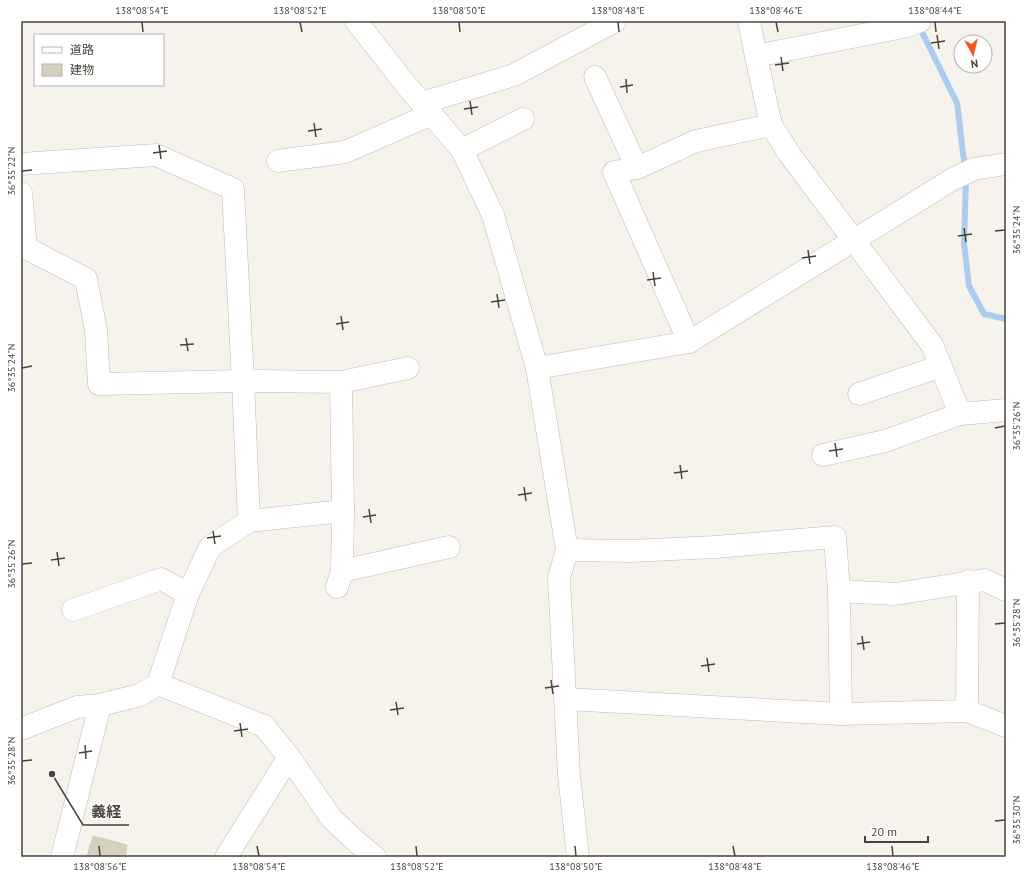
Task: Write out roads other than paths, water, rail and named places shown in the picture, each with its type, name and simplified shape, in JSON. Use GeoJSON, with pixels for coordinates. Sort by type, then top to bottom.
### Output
{"type":"FeatureCollection","features":[{"type":"Feature","properties":{"kind":"street"},"geometry":{"type":"LineString","coordinates":[[356,21],[402,81],[462,150],[493,215],[537,368],[567,550],[559,578],[569,775],[578,857]]}},
{"type":"Feature","properties":{"kind":"street"},"geometry":{"type":"LineString","coordinates":[[278,161],[345,152],[427,109],[514,75],[615,21]]}},
{"type":"Feature","properties":{"kind":"street"},"geometry":{"type":"LineString","coordinates":[[749,21],[772,125],[790,155],[932,345],[960,414]]}},
{"type":"Feature","properties":{"kind":"street"},"geometry":{"type":"LineString","coordinates":[[756,56],[914,24]]}},
{"type":"Feature","properties":{"kind":"street"},"geometry":{"type":"LineString","coordinates":[[595,77],[637,168]]}},
{"type":"Feature","properties":{"kind":"street"},"geometry":{"type":"LineString","coordinates":[[462,150],[523,119]]}},
{"type":"Feature","properties":{"kind":"street"},"geometry":{"type":"LineString","coordinates":[[689,342],[614,172],[637,168],[696,141],[772,125]]}},
{"type":"Feature","properties":{"kind":"street"},"geometry":{"type":"LineString","coordinates":[[21,164],[156,155],[233,189],[249,521]]}},
{"type":"Feature","properties":{"kind":"street"},"geometry":{"type":"LineString","coordinates":[[537,368],[689,342],[952,179],[974,169],[1006,164]]}},
{"type":"Feature","properties":{"kind":"street"},"geometry":{"type":"LineString","coordinates":[[21,193],[24,248],[86,279],[96,330],[99,384],[243,381],[341,382],[408,368]]}},
{"type":"Feature","properties":{"kind":"street"},"geometry":{"type":"LineString","coordinates":[[859,394],[941,366]]}},
{"type":"Feature","properties":{"kind":"street"},"geometry":{"type":"LineString","coordinates":[[341,382],[343,511],[340,579],[449,547]]}},
{"type":"Feature","properties":{"kind":"street"},"geometry":{"type":"LineString","coordinates":[[823,455],[885,441],[960,414],[1006,410]]}},
{"type":"Feature","properties":{"kind":"street"},"geometry":{"type":"LineString","coordinates":[[21,729],[77,707],[100,705],[140,695],[158,684],[188,594],[210,547],[249,521],[343,511]]}},
{"type":"Feature","properties":{"kind":"street"},"geometry":{"type":"LineString","coordinates":[[567,550],[631,551],[835,538],[839,591],[841,714]]}},
{"type":"Feature","properties":{"kind":"street"},"geometry":{"type":"LineString","coordinates":[[86,612],[161,579],[188,594]]}},
{"type":"Feature","properties":{"kind":"street"},"geometry":{"type":"LineString","coordinates":[[839,591],[895,594],[984,580],[1006,590]]}},
{"type":"Feature","properties":{"kind":"street"},"geometry":{"type":"LineString","coordinates":[[967,711],[968,582]]}},
{"type":"Feature","properties":{"kind":"street"},"geometry":{"type":"LineString","coordinates":[[158,684],[264,726],[289,757],[332,819],[358,844],[375,857]]}},
{"type":"Feature","properties":{"kind":"street"},"geometry":{"type":"LineString","coordinates":[[566,699],[841,714],[967,711],[1006,726]]}},
{"type":"Feature","properties":{"kind":"street"},"geometry":{"type":"LineString","coordinates":[[62,857],[100,705]]}},
{"type":"Feature","properties":{"kind":"street"},"geometry":{"type":"LineString","coordinates":[[226,857],[289,757]]}},
{"type":"Feature","properties":{"kind":"waterway"},"geometry":{"type":"LineString","coordinates":[[919,26],[957,103],[965,169]]}},
{"type":"Feature","properties":{"kind":"waterway"},"geometry":{"type":"LineString","coordinates":[[966,178],[964,243],[969,286],[984,314],[1006,319]]}},
{"type":"Feature","properties":{"kind":"place","name":"義経"},"geometry":{"type":"Point","coordinates":[52,774]}}]}
